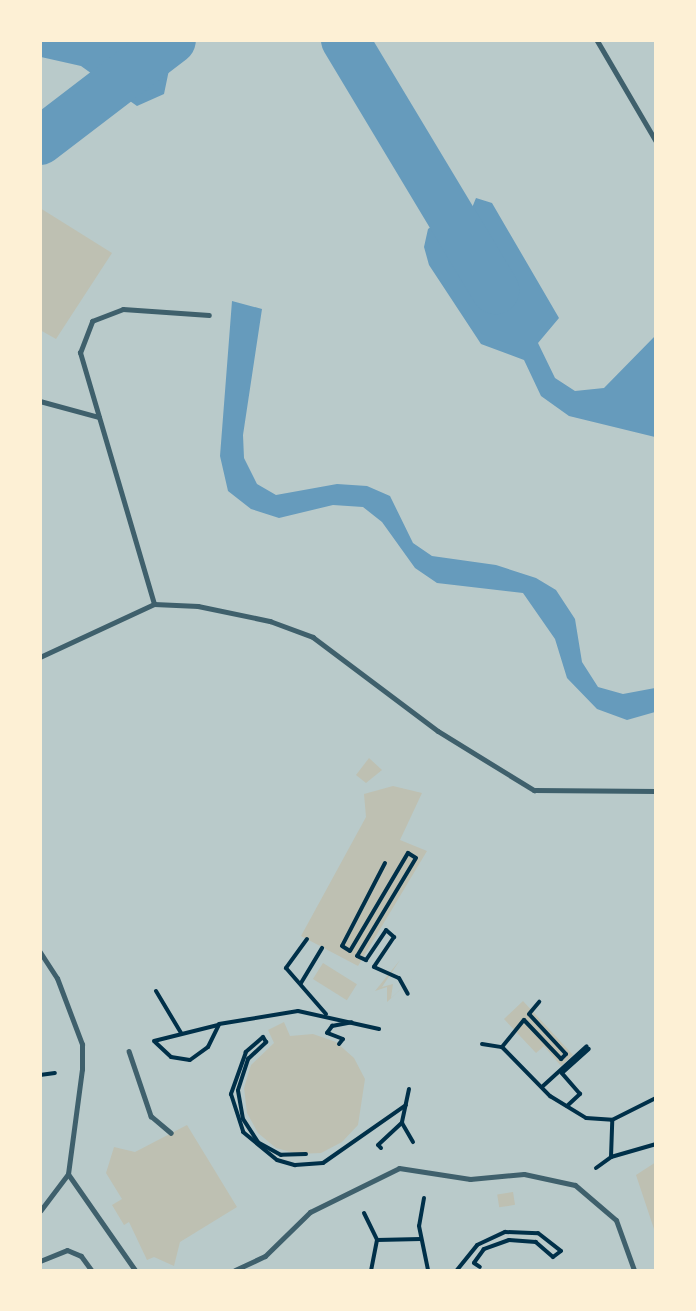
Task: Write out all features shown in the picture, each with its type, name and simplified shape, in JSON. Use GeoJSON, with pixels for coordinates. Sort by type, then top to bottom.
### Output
{"type":"FeatureCollection","features":[{"type":"Feature","properties":{"kind":"street"},"geometry":{"type":"LineString","coordinates":[[40,952],[57,978],[82,1044],[68,1174],[40,1211]]}},
{"type":"Feature","properties":{"kind":"street"},"geometry":{"type":"LineString","coordinates":[[235,1270],[265,1256],[310,1212],[352,1187],[399,1168],[471,1179],[524,1174],[575,1185],[616,1220],[634,1270]]}},
{"type":"Feature","properties":{"kind":"street"},"geometry":{"type":"LineString","coordinates":[[68,1174],[135,1270]]}},
{"type":"Feature","properties":{"kind":"street"},"geometry":{"type":"LineString","coordinates":[[40,1261],[67,1250],[81,1256],[91,1270]]}},
{"type":"Feature","properties":{"kind":"lane"},"geometry":{"type":"LineString","coordinates":[[597,40],[656,141]]}},
{"type":"Feature","properties":{"kind":"lane"},"geometry":{"type":"LineString","coordinates":[[154,604],[80,353],[92,321],[123,309],[209,315]]}},
{"type":"Feature","properties":{"kind":"lane"},"geometry":{"type":"LineString","coordinates":[[40,401],[99,417]]}},
{"type":"Feature","properties":{"kind":"lane"},"geometry":{"type":"LineString","coordinates":[[40,657],[154,604],[198,606],[313,637],[438,731],[534,790],[656,790]]}},
{"type":"Feature","properties":{"kind":"lane"},"geometry":{"type":"LineString","coordinates":[[129,1051],[150,1116],[171,1133]]}},
{"type":"Feature","properties":{"kind":"path"},"geometry":{"type":"LineString","coordinates":[[385,863],[342,946],[350,951],[408,853],[416,858],[357,956],[366,960],[386,930],[394,937],[374,967],[399,978],[408,994]]}},
{"type":"Feature","properties":{"kind":"path"},"geometry":{"type":"LineString","coordinates":[[307,939],[286,968],[291,979],[302,983],[327,1014]]}},
{"type":"Feature","properties":{"kind":"path"},"geometry":{"type":"LineString","coordinates":[[302,983],[322,948]]}},
{"type":"Feature","properties":{"kind":"path"},"geometry":{"type":"LineString","coordinates":[[156,991],[182,1033]]}},
{"type":"Feature","properties":{"kind":"path"},"geometry":{"type":"LineString","coordinates":[[502,1047],[524,1020],[561,1059],[566,1054],[529,1014],[539,1002]]}},
{"type":"Feature","properties":{"kind":"path"},"geometry":{"type":"LineString","coordinates":[[129,1051],[182,1033],[264,1013],[327,1014],[379,1029]]}},
{"type":"Feature","properties":{"kind":"path"},"geometry":{"type":"LineString","coordinates":[[339,1044],[343,1039],[327,1033],[332,1026],[354,1022]]}},
{"type":"Feature","properties":{"kind":"path"},"geometry":{"type":"LineString","coordinates":[[154,1041],[171,1057],[190,1060],[208,1047],[219,1024]]}},
{"type":"Feature","properties":{"kind":"path"},"geometry":{"type":"LineString","coordinates":[[306,1154],[307,1158],[281,1155],[258,1142],[243,1119],[238,1090],[248,1059],[266,1042],[263,1037],[246,1052],[235,1073],[234,1117],[253,1146],[295,1165],[323,1162],[344,1152],[406,1105]]}},
{"type":"Feature","properties":{"kind":"path"},"geometry":{"type":"LineString","coordinates":[[482,1044],[502,1047],[543,1086],[586,1118],[612,1120],[656,1098]]}},
{"type":"Feature","properties":{"kind":"path"},"geometry":{"type":"LineString","coordinates":[[543,1086],[588,1047],[562,1073],[580,1094],[567,1106]]}},
{"type":"Feature","properties":{"kind":"path"},"geometry":{"type":"LineString","coordinates":[[399,1168],[415,1146],[402,1123],[410,1089]]}},
{"type":"Feature","properties":{"kind":"path"},"geometry":{"type":"LineString","coordinates":[[611,1157],[612,1120]]}},
{"type":"Feature","properties":{"kind":"path"},"geometry":{"type":"LineString","coordinates":[[575,1185],[611,1157],[656,1144]]}},
{"type":"Feature","properties":{"kind":"path"},"geometry":{"type":"LineString","coordinates":[[428,1173],[421,1239],[428,1270]]}},
{"type":"Feature","properties":{"kind":"path"},"geometry":{"type":"LineString","coordinates":[[352,1187],[377,1240],[371,1270]]}},
{"type":"Feature","properties":{"kind":"path"},"geometry":{"type":"LineString","coordinates":[[457,1270],[477,1245],[505,1232],[538,1233],[561,1251],[553,1257],[536,1242],[509,1240],[484,1249],[474,1263],[480,1267]]}},
{"type":"Feature","properties":{"kind":"path"},"geometry":{"type":"LineString","coordinates":[[377,1240],[421,1239]]}},
{"type":"Feature","properties":{"kind":"shaded area"},"geometry":{"type":"Polygon","coordinates":[[[41,41],[655,41],[655,1270],[41,1270],[41,41]]]}},
{"type":"Feature","properties":{"kind":"water"},"geometry":{"type":"Polygon","coordinates":[[[41,40],[143,41],[170,65],[164,94],[137,106],[120,94],[41,152],[41,129],[102,81],[81,66],[41,57],[41,40]]]}},
{"type":"Feature","properties":{"kind":"water"},"geometry":{"type":"Polygon","coordinates":[[[476,198],[492,203],[559,318],[538,343],[555,378],[575,391],[604,388],[655,336],[655,437],[569,416],[541,396],[524,360],[481,344],[429,265],[424,247],[428,229],[444,217],[458,242],[476,198]]]}},
{"type":"Feature","properties":{"kind":"water"},"geometry":{"type":"Polygon","coordinates":[[[232,301],[262,309],[243,435],[244,458],[257,484],[276,495],[337,484],[367,486],[390,496],[413,543],[432,556],[496,565],[536,578],[556,590],[575,619],[582,662],[598,687],[623,694],[655,688],[655,712],[627,720],[597,709],[567,678],[555,639],[523,593],[437,583],[415,568],[382,522],[363,507],[333,505],[279,518],[251,509],[228,491],[220,456],[232,301]]]}},
{"type":"Feature","properties":{"kind":"building"},"geometry":{"type":"Polygon","coordinates":[[[40,208],[112,253],[56,339],[40,330],[40,208]]]}},
{"type":"Feature","properties":{"kind":"building"},"geometry":{"type":"Polygon","coordinates":[[[369,758],[382,770],[366,783],[356,775],[369,758]]]}},
{"type":"Feature","properties":{"kind":"building"},"geometry":{"type":"Polygon","coordinates":[[[393,786],[422,793],[400,840],[427,851],[358,966],[301,936],[366,817],[364,794],[393,786]]]}},
{"type":"Feature","properties":{"kind":"building"},"geometry":{"type":"Polygon","coordinates":[[[400,960],[382,987],[393,984],[391,998],[416,975],[387,1002],[387,987],[375,991],[400,960]]]}},
{"type":"Feature","properties":{"kind":"building"},"geometry":{"type":"Polygon","coordinates":[[[323,963],[357,984],[347,1000],[313,979],[323,963]]]}},
{"type":"Feature","properties":{"kind":"building"},"geometry":{"type":"Polygon","coordinates":[[[523,1001],[573,1055],[561,1066],[544,1046],[536,1053],[504,1019],[523,1001]]]}},
{"type":"Feature","properties":{"kind":"building"},"geometry":{"type":"Polygon","coordinates":[[[284,1022],[290,1036],[313,1034],[336,1042],[354,1058],[365,1079],[358,1125],[342,1142],[321,1153],[298,1154],[276,1148],[258,1133],[247,1113],[244,1088],[251,1065],[274,1043],[268,1030],[284,1022]]]}},
{"type":"Feature","properties":{"kind":"building"},"geometry":{"type":"Polygon","coordinates":[[[187,1125],[237,1207],[180,1242],[174,1266],[154,1257],[147,1260],[129,1222],[124,1225],[112,1205],[122,1199],[106,1173],[114,1147],[135,1152],[187,1125]]]}},
{"type":"Feature","properties":{"kind":"building"},"geometry":{"type":"Polygon","coordinates":[[[656,1162],[656,1232],[655,1232],[636,1175],[656,1162]]]}},
{"type":"Feature","properties":{"kind":"building"},"geometry":{"type":"Polygon","coordinates":[[[513,1192],[515,1205],[499,1207],[497,1195],[513,1192]]]}},
{"type":"Feature","properties":{"kind":"waterway"},"geometry":{"type":"LineString","coordinates":[[40,141],[172,40]]}},
{"type":"Feature","properties":{"kind":"waterway"},"geometry":{"type":"LineString","coordinates":[[345,40],[495,290]]}}]}
